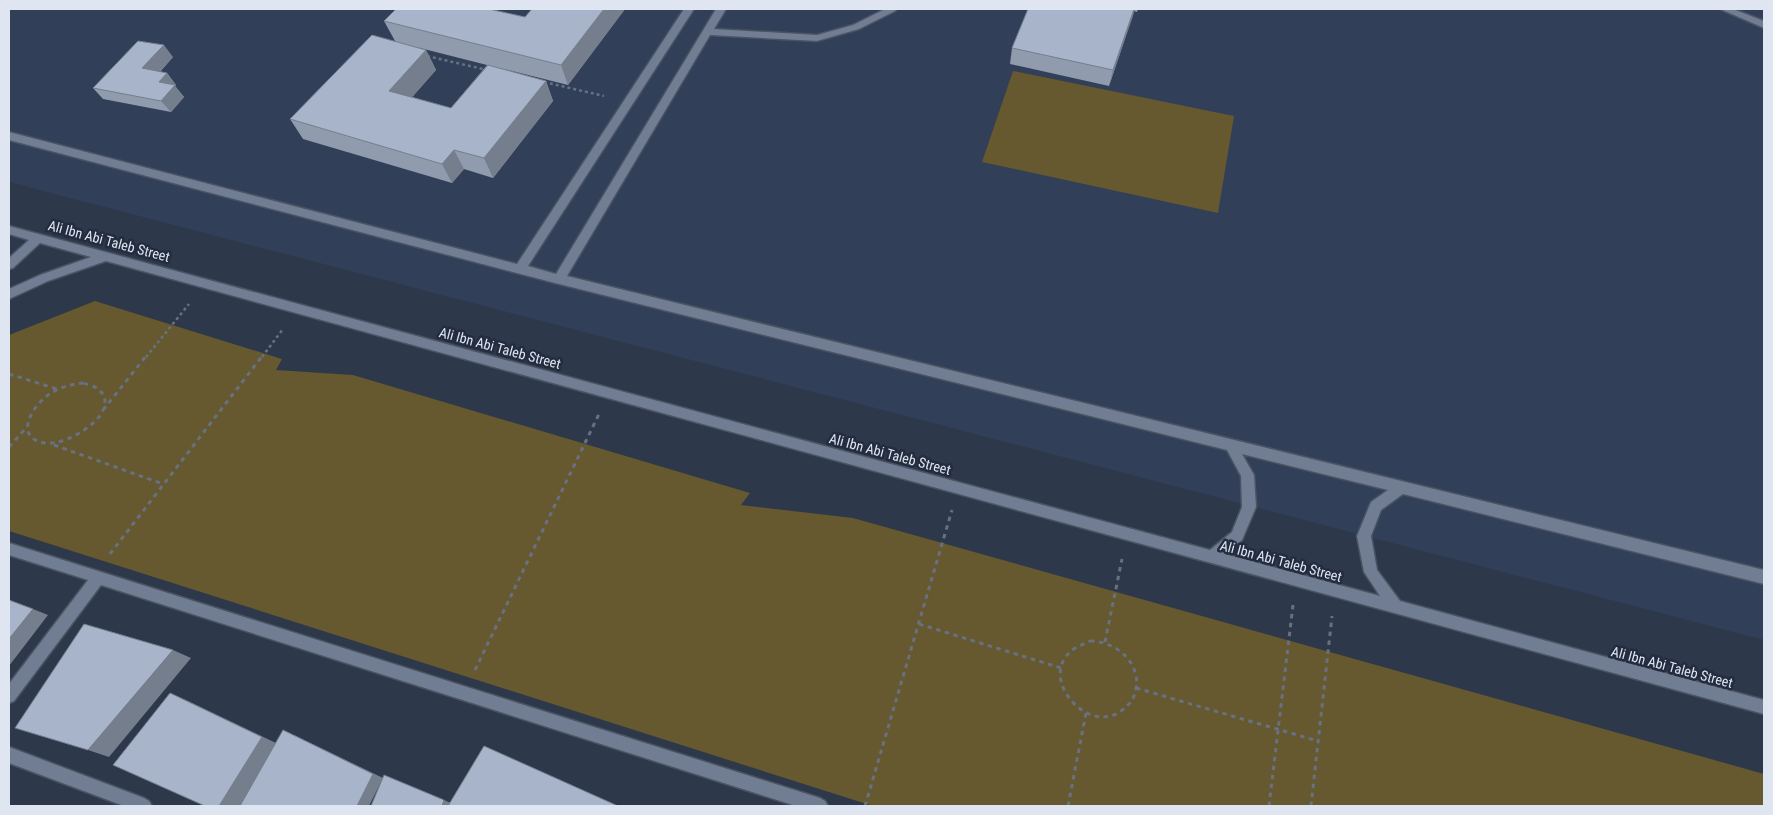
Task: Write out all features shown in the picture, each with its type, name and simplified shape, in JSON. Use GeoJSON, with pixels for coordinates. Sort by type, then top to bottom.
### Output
{"type":"FeatureCollection","features":[{"type":"Feature","properties":{"kind":"street"},"geometry":{"type":"LineString","coordinates":[[520,269],[689,9]]}},
{"type":"Feature","properties":{"kind":"street"},"geometry":{"type":"LineString","coordinates":[[559,279],[721,9]]}},
{"type":"Feature","properties":{"kind":"street"},"geometry":{"type":"LineString","coordinates":[[707,32],[817,38],[856,27],[892,9]]}},
{"type":"Feature","properties":{"kind":"street"},"geometry":{"type":"LineString","coordinates":[[1725,9],[1764,25]]}},
{"type":"Feature","properties":{"kind":"street"},"geometry":{"type":"LineString","coordinates":[[9,136],[559,279],[1764,577]]}},
{"type":"Feature","properties":{"kind":"street","name":"Ali Ibn Abi Taleb Street"},"geometry":{"type":"LineString","coordinates":[[9,230],[1764,708]]}},
{"type":"Feature","properties":{"kind":"street"},"geometry":{"type":"LineString","coordinates":[[9,266],[38,238]]}},
{"type":"Feature","properties":{"kind":"street"},"geometry":{"type":"LineString","coordinates":[[9,294],[44,278],[106,256]]}},
{"type":"Feature","properties":{"kind":"street"},"geometry":{"type":"LineString","coordinates":[[1212,557],[1237,536],[1249,507],[1247,474],[1231,445]]}},
{"type":"Feature","properties":{"kind":"street"},"geometry":{"type":"LineString","coordinates":[[1396,607],[1371,572],[1364,536],[1376,506],[1402,487]]}},
{"type":"Feature","properties":{"kind":"street"},"geometry":{"type":"LineString","coordinates":[[9,549],[820,806]]}},
{"type":"Feature","properties":{"kind":"street"},"geometry":{"type":"LineString","coordinates":[[9,696],[96,576]]}},
{"type":"Feature","properties":{"kind":"street"},"geometry":{"type":"LineString","coordinates":[[9,755],[144,806]]}},
{"type":"Feature","properties":{"kind":"path"},"geometry":{"type":"LineString","coordinates":[[418,54],[494,71]]}},
{"type":"Feature","properties":{"kind":"path"},"geometry":{"type":"LineString","coordinates":[[478,76],[484,69]]}},
{"type":"Feature","properties":{"kind":"path"},"geometry":{"type":"LineString","coordinates":[[542,82],[629,102]]}},
{"type":"Feature","properties":{"kind":"path"},"geometry":{"type":"LineString","coordinates":[[27,427],[31,437],[40,443],[53,444],[69,441],[83,434],[95,423],[206,283]]}},
{"type":"Feature","properties":{"kind":"path"},"geometry":{"type":"LineString","coordinates":[[96,576],[299,308]]}},
{"type":"Feature","properties":{"kind":"path"},"geometry":{"type":"LineString","coordinates":[[9,374],[58,389]]}},
{"type":"Feature","properties":{"kind":"path"},"geometry":{"type":"LineString","coordinates":[[9,447],[27,427],[29,417],[35,406],[45,396],[71,384],[84,383],[95,386],[102,392],[105,400],[103,411]]}},
{"type":"Feature","properties":{"kind":"path"},"geometry":{"type":"LineString","coordinates":[[464,693],[609,393]]}},
{"type":"Feature","properties":{"kind":"path"},"geometry":{"type":"LineString","coordinates":[[53,444],[164,484]]}},
{"type":"Feature","properties":{"kind":"path"},"geometry":{"type":"LineString","coordinates":[[865,806],[958,488]]}},
{"type":"Feature","properties":{"kind":"path"},"geometry":{"type":"LineString","coordinates":[[1105,642],[1128,534]]}},
{"type":"Feature","properties":{"kind":"path"},"geometry":{"type":"LineString","coordinates":[[1269,806],[1296,580]]}},
{"type":"Feature","properties":{"kind":"path"},"geometry":{"type":"LineString","coordinates":[[1311,806],[1334,591]]}},
{"type":"Feature","properties":{"kind":"path"},"geometry":{"type":"LineString","coordinates":[[918,624],[1061,668]]}},
{"type":"Feature","properties":{"kind":"path"},"geometry":{"type":"LineString","coordinates":[[1090,641],[1105,642],[1118,648],[1129,659],[1136,674],[1136,688],[1132,700],[1125,710],[1113,716],[1100,717],[1086,713],[1074,706],[1065,694],[1060,681],[1061,668],[1066,654],[1076,646],[1090,641]]}},
{"type":"Feature","properties":{"kind":"path"},"geometry":{"type":"LineString","coordinates":[[1136,688],[1318,740]]}},
{"type":"Feature","properties":{"kind":"path"},"geometry":{"type":"LineString","coordinates":[[1068,806],[1086,713]]}},
{"type":"Feature","properties":{"kind":"shaded area"},"geometry":{"type":"Polygon","coordinates":[[[9,9],[1764,9],[1764,640],[9,182],[9,9]]]}},
{"type":"Feature","properties":{"kind":"shaded area"},"geometry":{"type":"Polygon","coordinates":[[[1013,71],[1234,116],[1218,213],[982,162],[1013,71]]]}},
{"type":"Feature","properties":{"kind":"shaded area"},"geometry":{"type":"Polygon","coordinates":[[[95,301],[282,359],[276,370],[353,375],[750,493],[741,505],[853,518],[1764,774],[1764,806],[873,806],[9,531],[9,335],[95,301]]]}},
{"type":"Feature","properties":{"kind":"building"},"geometry":{"type":"Polygon","coordinates":[[[396,9],[489,9],[525,17],[532,9],[604,9],[561,65],[384,21],[396,9]]]}},
{"type":"Feature","properties":{"kind":"building"},"geometry":{"type":"Polygon","coordinates":[[[1028,9],[1134,9],[1113,70],[1012,48],[1028,9]]]}},
{"type":"Feature","properties":{"kind":"building"},"geometry":{"type":"Polygon","coordinates":[[[372,35],[426,50],[389,91],[451,108],[488,65],[546,81],[484,158],[454,150],[442,164],[290,119],[372,35]]]}},
{"type":"Feature","properties":{"kind":"building"},"geometry":{"type":"Polygon","coordinates":[[[138,41],[164,45],[142,68],[167,73],[159,82],[175,85],[161,101],[93,88],[138,41]]]}},
{"type":"Feature","properties":{"kind":"building"},"geometry":{"type":"Polygon","coordinates":[[[9,600],[33,609],[9,639],[9,600]]]}},
{"type":"Feature","properties":{"kind":"building"},"geometry":{"type":"Polygon","coordinates":[[[84,624],[173,650],[88,750],[15,728],[84,624]]]}},
{"type":"Feature","properties":{"kind":"building"},"geometry":{"type":"Polygon","coordinates":[[[170,693],[262,737],[219,806],[205,806],[113,765],[170,693]]]}},
{"type":"Feature","properties":{"kind":"building"},"geometry":{"type":"Polygon","coordinates":[[[283,730],[373,774],[357,806],[240,806],[283,730]]]}},
{"type":"Feature","properties":{"kind":"building"},"geometry":{"type":"Polygon","coordinates":[[[484,746],[618,806],[448,806],[484,746]]]}},
{"type":"Feature","properties":{"kind":"building"},"geometry":{"type":"Polygon","coordinates":[[[384,775],[444,800],[442,806],[371,806],[384,775]]]}}]}
